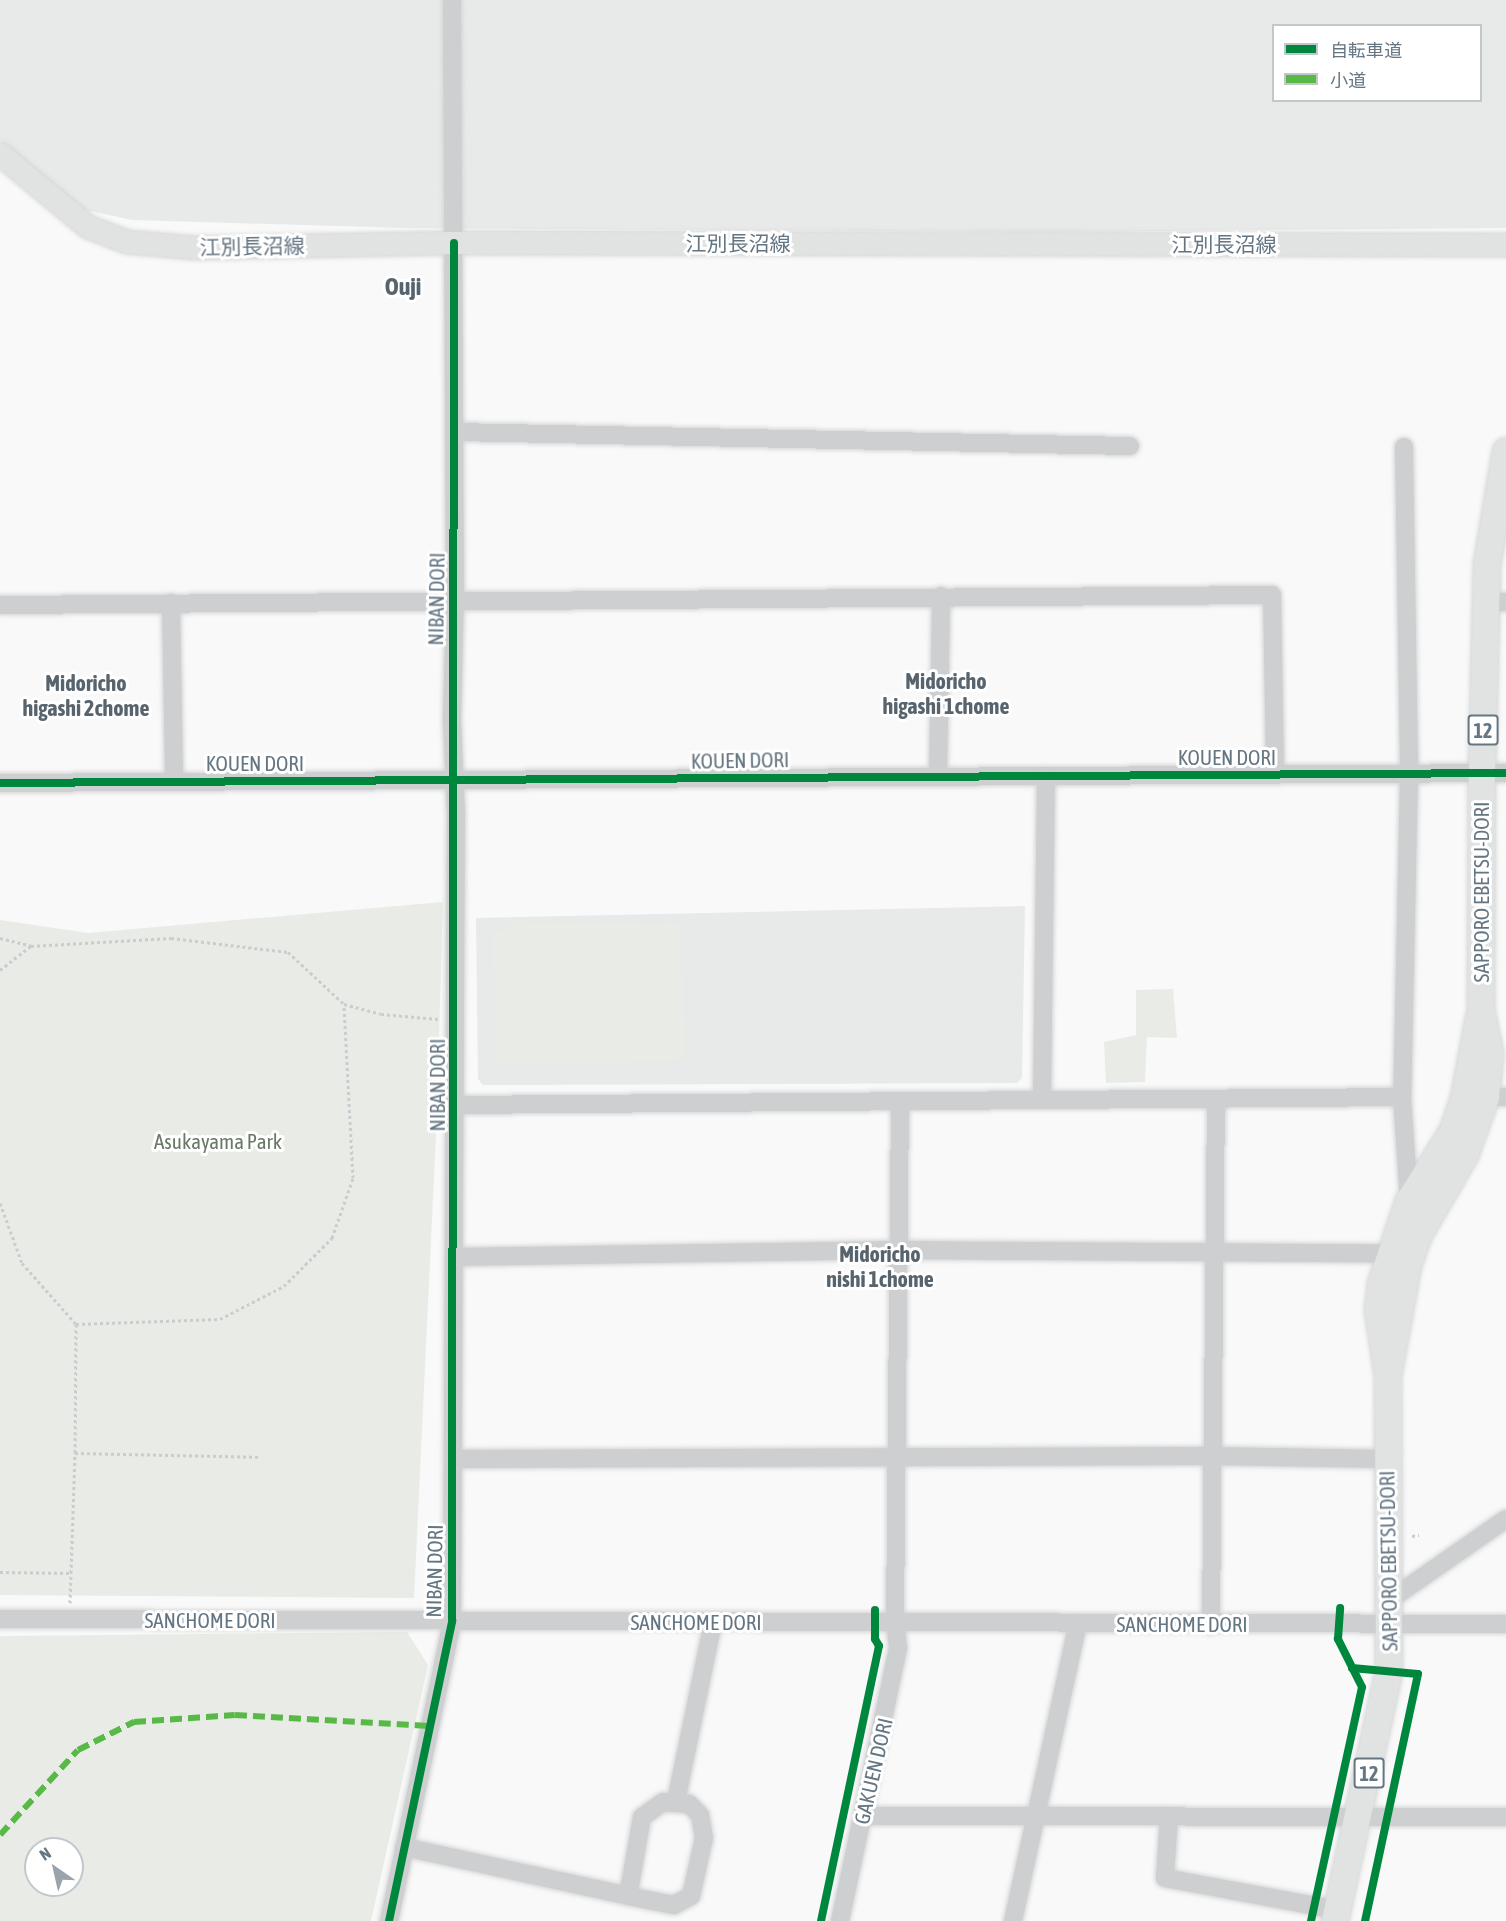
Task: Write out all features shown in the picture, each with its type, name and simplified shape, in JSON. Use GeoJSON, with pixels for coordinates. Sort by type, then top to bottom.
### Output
{"type":"FeatureCollection","features":[{"type":"Feature","properties":{"kind":"highway","name":"SAPPORO EBETSU-DORI"},"geometry":{"type":"LineString","coordinates":[[1337,1916],[1361,1817],[1389,1672],[1391,1611],[1387,1460],[1388,1375],[1378,1310],[1389,1253],[1409,1201],[1453,1131],[1464,1099],[1481,1010],[1494,773],[1496,602],[1491,527],[1506,452]]}},
{"type":"Feature","properties":{"kind":"highway","name":"SAPPORO EBETSU-DORI"},"geometry":{"type":"LineString","coordinates":[[1388,1375],[1408,1265],[1418,1236],[1496,1097],[1481,1010]]}},
{"type":"Feature","properties":{"kind":"main road","name":"江別長沼線"},"geometry":{"type":"LineString","coordinates":[[0,154],[88,227],[127,242],[195,248],[454,243],[1506,245]]}},
{"type":"Feature","properties":{"kind":"street","name":"NIBAN DORI"},"geometry":{"type":"LineString","coordinates":[[389,1921],[452,1621],[455,432],[452,0]]}},
{"type":"Feature","properties":{"kind":"street"},"geometry":{"type":"LineString","coordinates":[[455,432],[1131,446]]}},
{"type":"Feature","properties":{"kind":"street"},"geometry":{"type":"LineString","coordinates":[[1404,447],[1409,774],[1402,1097],[1409,1201]]}},
{"type":"Feature","properties":{"kind":"street"},"geometry":{"type":"LineString","coordinates":[[0,605],[455,599],[1272,595],[1275,774]]}},
{"type":"Feature","properties":{"kind":"street"},"geometry":{"type":"LineString","coordinates":[[938,775],[941,596]]}},
{"type":"Feature","properties":{"kind":"street"},"geometry":{"type":"LineString","coordinates":[[171,603],[174,782]]}},
{"type":"Feature","properties":{"kind":"street","name":"KOUEN DORI"},"geometry":{"type":"LineString","coordinates":[[0,783],[454,782],[938,775],[1494,773]]}},
{"type":"Feature","properties":{"kind":"street"},"geometry":{"type":"LineString","coordinates":[[1041,1100],[1046,776]]}},
{"type":"Feature","properties":{"kind":"street"},"geometry":{"type":"LineString","coordinates":[[454,1105],[1402,1097]]}},
{"type":"Feature","properties":{"kind":"street"},"geometry":{"type":"LineString","coordinates":[[1211,1625],[1216,1099]]}},
{"type":"Feature","properties":{"kind":"street","name":"GAKUEN DORI"},"geometry":{"type":"LineString","coordinates":[[840,1921],[897,1657],[895,1621],[900,1101]]}},
{"type":"Feature","properties":{"kind":"street"},"geometry":{"type":"LineString","coordinates":[[454,1257],[898,1250],[1389,1253]]}},
{"type":"Feature","properties":{"kind":"street"},"geometry":{"type":"LineString","coordinates":[[453,1459],[1211,1456],[1387,1460]]}},
{"type":"Feature","properties":{"kind":"street"},"geometry":{"type":"LineString","coordinates":[[1391,1611],[1506,1519]]}},
{"type":"Feature","properties":{"kind":"street","name":"SANCHOME DORI"},"geometry":{"type":"LineString","coordinates":[[0,1619],[895,1621],[1211,1625],[1391,1611],[1506,1624]]}},
{"type":"Feature","properties":{"kind":"street"},"geometry":{"type":"LineString","coordinates":[[676,1801],[713,1622]]}},
{"type":"Feature","properties":{"kind":"street"},"geometry":{"type":"LineString","coordinates":[[1013,1921],[1078,1623]]}},
{"type":"Feature","properties":{"kind":"street"},"geometry":{"type":"LineString","coordinates":[[404,1847],[628,1896],[674,1905],[691,1896],[704,1827],[689,1804],[676,1801],[657,1805],[642,1817],[628,1896]]}},
{"type":"Feature","properties":{"kind":"street"},"geometry":{"type":"LineString","coordinates":[[863,1816],[1506,1817]]}},
{"type":"Feature","properties":{"kind":"street"},"geometry":{"type":"LineString","coordinates":[[1169,1816],[1165,1878],[1337,1916]]}},
{"type":"Feature","properties":{"kind":"path"},"geometry":{"type":"LineString","coordinates":[[0,938],[31,946],[171,938],[288,952],[344,1004],[381,1014],[455,1020]]}},
{"type":"Feature","properties":{"kind":"path"},"geometry":{"type":"LineString","coordinates":[[0,970],[31,946]]}},
{"type":"Feature","properties":{"kind":"path"},"geometry":{"type":"LineString","coordinates":[[76,1324],[220,1319],[284,1286],[332,1238],[353,1178],[344,1004]]}},
{"type":"Feature","properties":{"kind":"path"},"geometry":{"type":"LineString","coordinates":[[0,1203],[22,1263],[76,1324],[70,1619]]}},
{"type":"Feature","properties":{"kind":"path"},"geometry":{"type":"LineString","coordinates":[[75,1453],[259,1457]]}},
{"type":"Feature","properties":{"kind":"path"},"geometry":{"type":"LineString","coordinates":[[1412,1536],[1419,1535]]}},
{"type":"Feature","properties":{"kind":"path"},"geometry":{"type":"LineString","coordinates":[[0,1572],[71,1573]]}},
{"type":"Feature","properties":{"kind":"shaded area"},"geometry":{"type":"Polygon","coordinates":[[[0,0],[1506,0],[1506,228],[1043,232],[404,228],[132,220],[76,208],[0,140],[0,0]]]}},
{"type":"Feature","properties":{"kind":"shaded area"},"geometry":{"type":"Polygon","coordinates":[[[1025,906],[1022,1078],[1017,1083],[483,1085],[478,1079],[476,918],[1025,906]]]}},
{"type":"Feature","properties":{"kind":"green space","name":"Asukayama Park"},"geometry":{"type":"Polygon","coordinates":[[[443,902],[436,1135],[414,1598],[0,1595],[0,920],[88,933],[443,902]]]}},
{"type":"Feature","properties":{"kind":"green space"},"geometry":{"type":"Polygon","coordinates":[[[514,922],[681,924],[686,1060],[497,1067],[492,936],[514,922]]]}},
{"type":"Feature","properties":{"kind":"green space"},"geometry":{"type":"Polygon","coordinates":[[[1173,989],[1177,1038],[1147,1037],[1145,1082],[1106,1083],[1104,1042],[1136,1035],[1136,990],[1173,989]]]}},
{"type":"Feature","properties":{"kind":"green space"},"geometry":{"type":"Polygon","coordinates":[[[407,1632],[428,1665],[371,1921],[0,1921],[0,1636],[407,1632]]]}},
{"type":"Feature","properties":{"kind":"marked path"},"geometry":{"type":"LineString","coordinates":[[0,1835],[78,1750],[134,1722],[235,1715],[430,1726]]}},
{"type":"Feature","properties":{"kind":"cycle path"},"geometry":{"type":"LineString","coordinates":[[389,1921],[452,1621],[454,243]]}},
{"type":"Feature","properties":{"kind":"cycle path"},"geometry":{"type":"LineString","coordinates":[[0,783],[1506,773]]}},
{"type":"Feature","properties":{"kind":"cycle path"},"geometry":{"type":"LineString","coordinates":[[1311,1921],[1362,1687],[1338,1639],[1340,1608]]}},
{"type":"Feature","properties":{"kind":"cycle path"},"geometry":{"type":"LineString","coordinates":[[821,1921],[879,1646],[875,1639],[875,1610]]}},
{"type":"Feature","properties":{"kind":"cycle path"},"geometry":{"type":"LineString","coordinates":[[1352,1668],[1418,1674],[1365,1921]]}},
{"type":"Feature","properties":{"kind":"district","name":"Ouji"},"geometry":{"type":"Point","coordinates":[403,287]}},
{"type":"Feature","properties":{"kind":"district","name":"Midoricho higashi 1chome"},"geometry":{"type":"Point","coordinates":[946,694]}},
{"type":"Feature","properties":{"kind":"district","name":"Midoricho higashi 2chome"},"geometry":{"type":"Point","coordinates":[86,696]}},
{"type":"Feature","properties":{"kind":"district","name":"Midoricho nishi 1chome"},"geometry":{"type":"Point","coordinates":[880,1266]}}]}
